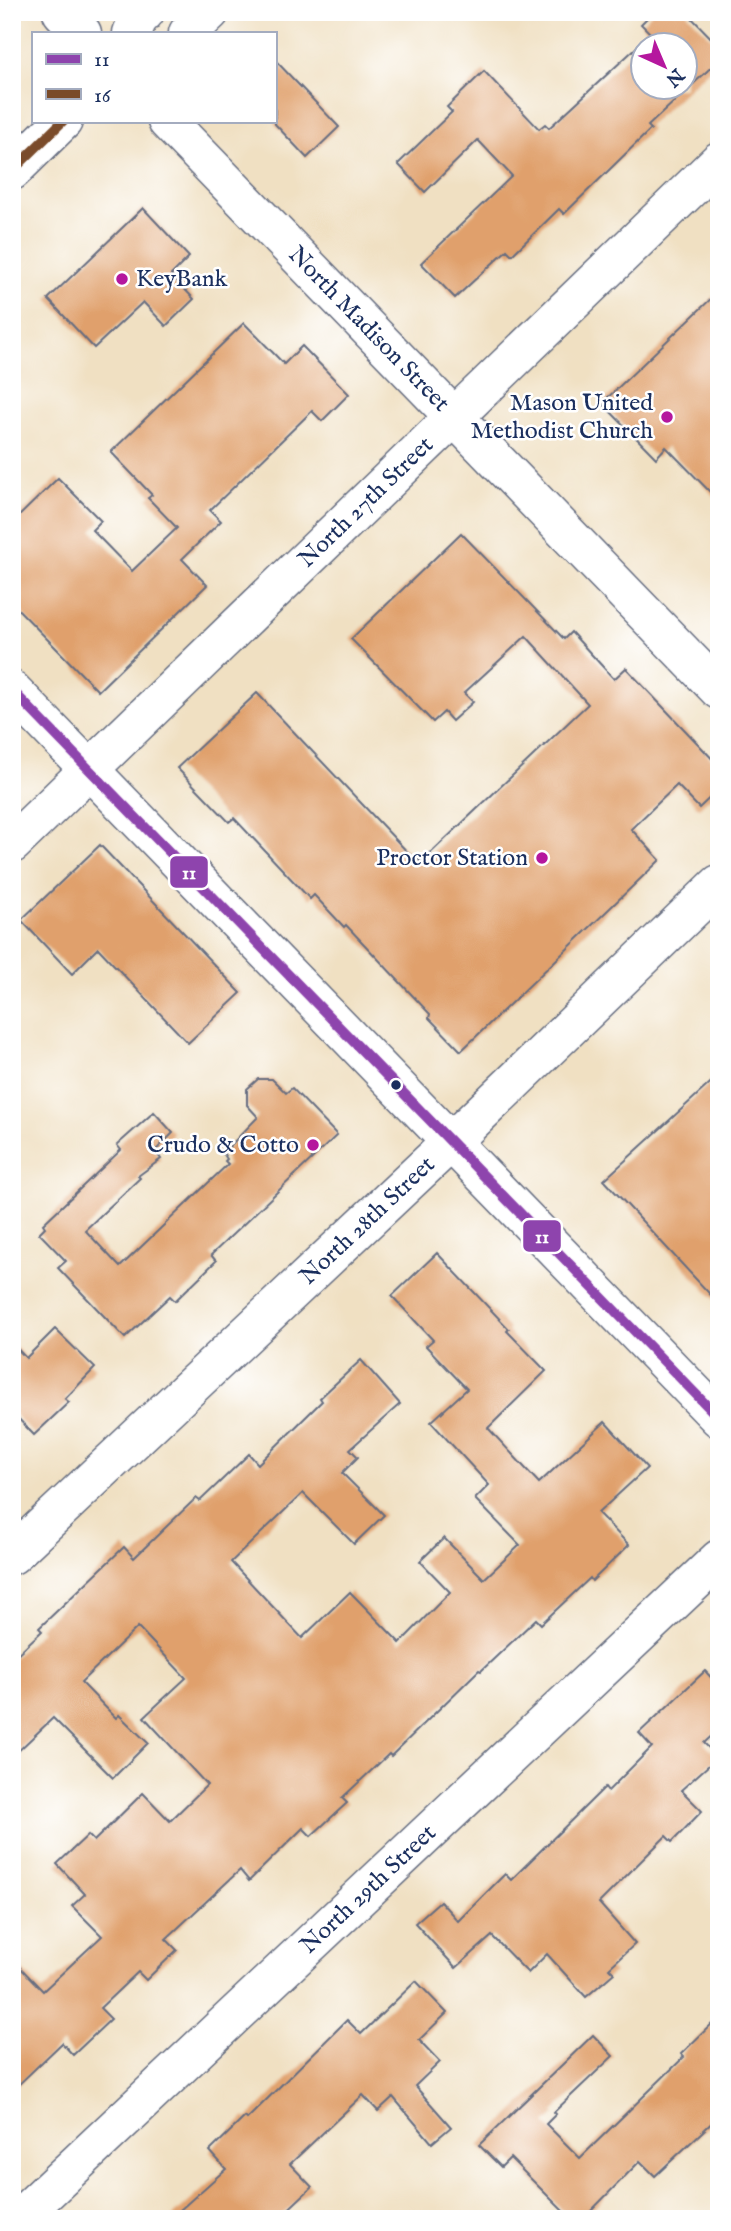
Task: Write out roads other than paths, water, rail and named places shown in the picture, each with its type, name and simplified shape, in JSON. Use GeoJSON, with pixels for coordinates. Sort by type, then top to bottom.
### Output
{"type":"FeatureCollection","features":[{"type":"Feature","properties":{"kind":"street"},"geometry":{"type":"LineString","coordinates":[[62,12],[81,32]]}},
{"type":"Feature","properties":{"kind":"street"},"geometry":{"type":"LineString","coordinates":[[132,32],[138,19],[145,12]]}},
{"type":"Feature","properties":{"kind":"street"},"geometry":{"type":"LineString","coordinates":[[189,32],[210,12]]}},
{"type":"Feature","properties":{"kind":"street"},"geometry":{"type":"LineString","coordinates":[[12,171],[62,122]]}},
{"type":"Feature","properties":{"kind":"street","name":"North Madison Street"},"geometry":{"type":"LineString","coordinates":[[168,122],[719,690]]}},
{"type":"Feature","properties":{"kind":"street","name":"North 27th Street"},"geometry":{"type":"LineString","coordinates":[[12,844],[719,161]]}},
{"type":"Feature","properties":{"kind":"street"},"geometry":{"type":"LineString","coordinates":[[12,690],[719,1418]]}},
{"type":"Feature","properties":{"kind":"street","name":"North 28th Street"},"geometry":{"type":"LineString","coordinates":[[12,1555],[451,1142],[719,884]]}},
{"type":"Feature","properties":{"kind":"street","name":"North 29th Street"},"geometry":{"type":"LineString","coordinates":[[18,2219],[719,1559]]}},
{"type":"Feature","properties":{"kind":"place","name":"KeyBank"},"geometry":{"type":"Point","coordinates":[122,279]}},
{"type":"Feature","properties":{"kind":"place","name":"Mason United Methodist Church"},"geometry":{"type":"Point","coordinates":[667,417]}},
{"type":"Feature","properties":{"kind":"place","name":"Proctor Station"},"geometry":{"type":"Point","coordinates":[542,858]}},
{"type":"Feature","properties":{"kind":"place","name":"Crudo & Cotto"},"geometry":{"type":"Point","coordinates":[313,1145]}}]}
